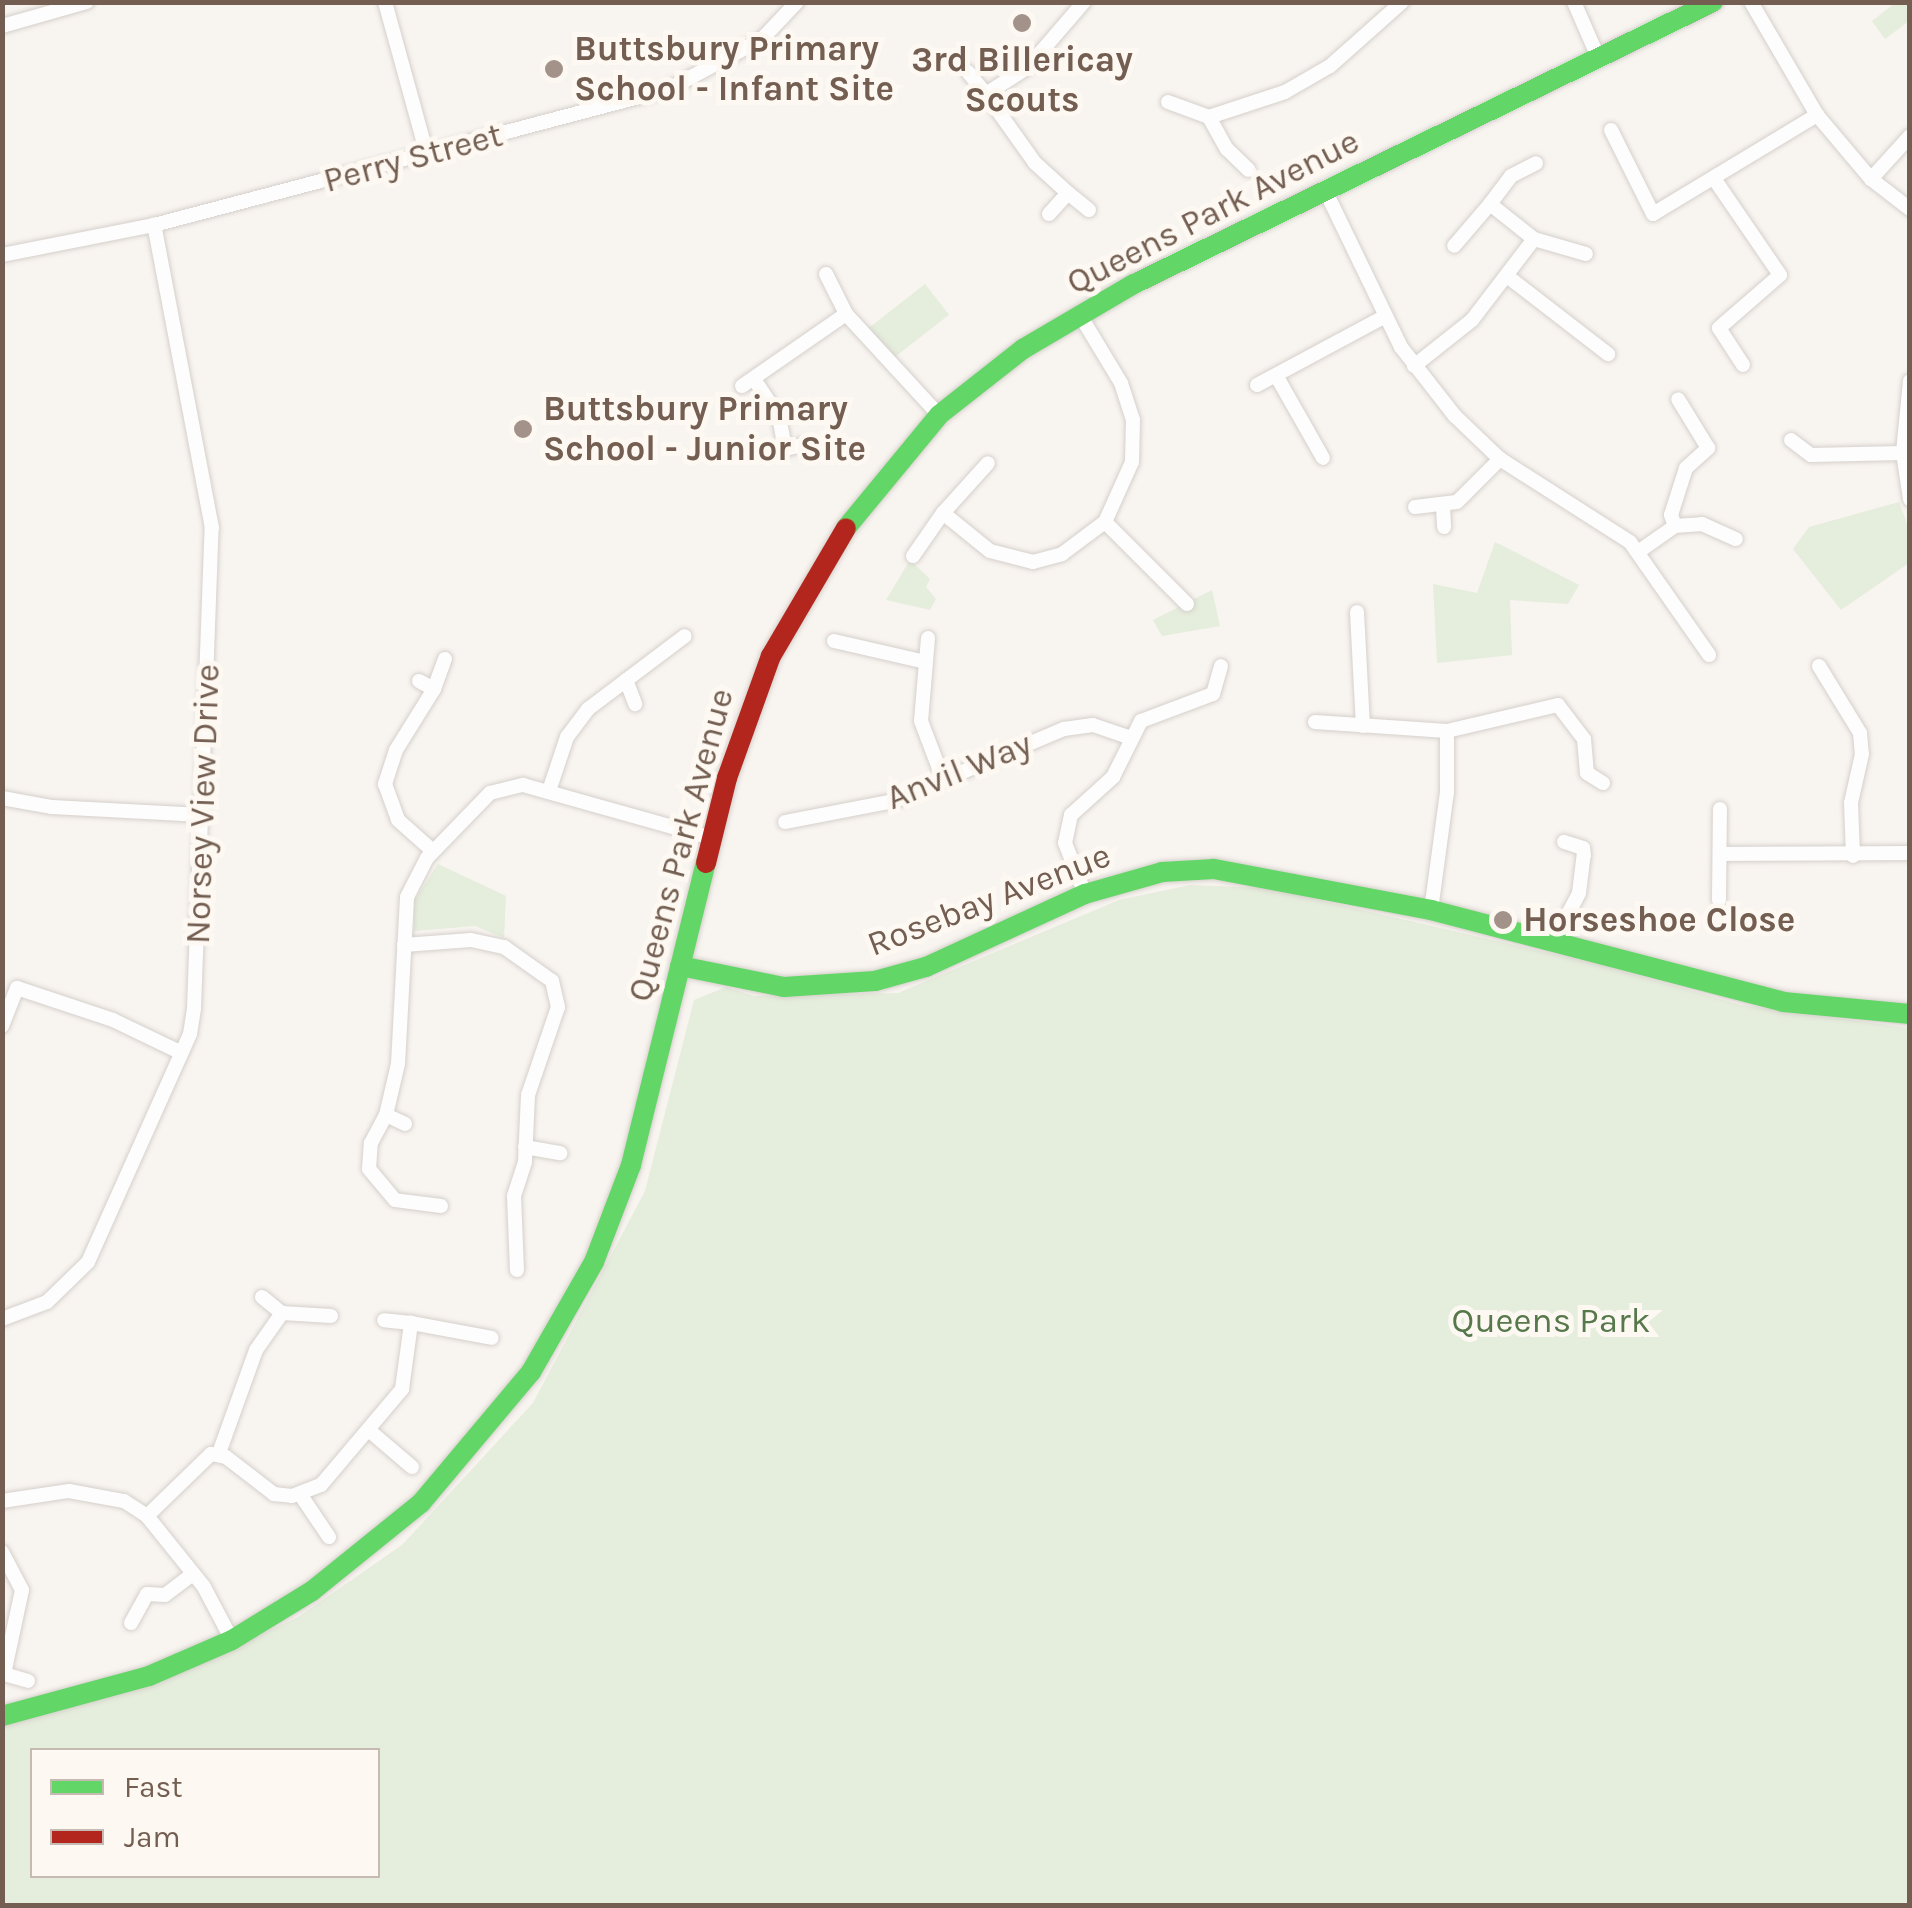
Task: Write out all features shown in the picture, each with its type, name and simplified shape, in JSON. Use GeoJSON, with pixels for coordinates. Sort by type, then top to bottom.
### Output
{"type":"FeatureCollection","features":[{"type":"Feature","properties":{"kind":"street"},"geometry":{"type":"LineString","coordinates":[[2,26],[87,2]]}},
{"type":"Feature","properties":{"kind":"street"},"geometry":{"type":"LineString","coordinates":[[385,2],[427,154]]}},
{"type":"Feature","properties":{"kind":"street","name":"Perry Street"},"geometry":{"type":"LineString","coordinates":[[2,255],[154,225],[669,89],[762,38],[797,2]]}},
{"type":"Feature","properties":{"kind":"street"},"geometry":{"type":"LineString","coordinates":[[986,94],[1028,66],[1084,2]]}},
{"type":"Feature","properties":{"kind":"street"},"geometry":{"type":"LineString","coordinates":[[1168,102],[1210,117],[1307,82],[1402,2]]}},
{"type":"Feature","properties":{"kind":"street"},"geometry":{"type":"LineString","coordinates":[[1574,2],[1598,57]]}},
{"type":"Feature","properties":{"kind":"street","name":"Queens Park Avenue"},"geometry":{"type":"LineString","coordinates":[[2,1716],[149,1676],[232,1640],[328,1580],[398,1525],[458,1464],[531,1372],[611,1224],[644,1127],[712,838],[752,702],[802,595],[869,493],[939,416],[1023,348],[1080,314],[1712,2]]}},
{"type":"Feature","properties":{"kind":"street"},"geometry":{"type":"LineString","coordinates":[[1751,2],[1817,115],[1870,179],[1910,209]]}},
{"type":"Feature","properties":{"kind":"street"},"geometry":{"type":"LineString","coordinates":[[968,72],[1035,163],[1089,210]]}},
{"type":"Feature","properties":{"kind":"street"},"geometry":{"type":"LineString","coordinates":[[1612,130],[1653,214],[1817,115]]}},
{"type":"Feature","properties":{"kind":"street"},"geometry":{"type":"LineString","coordinates":[[1210,117],[1226,149],[1250,170]]}},
{"type":"Feature","properties":{"kind":"street"},"geometry":{"type":"LineString","coordinates":[[1870,179],[1910,136]]}},
{"type":"Feature","properties":{"kind":"street"},"geometry":{"type":"LineString","coordinates":[[1454,246],[1510,176],[1536,163]]}},
{"type":"Feature","properties":{"kind":"street"},"geometry":{"type":"LineString","coordinates":[[1715,180],[1780,275],[1719,328],[1743,365]]}},
{"type":"Feature","properties":{"kind":"street"},"geometry":{"type":"LineString","coordinates":[[1326,192],[1384,318],[1414,366],[1500,458],[1638,552],[1709,656]]}},
{"type":"Feature","properties":{"kind":"street"},"geometry":{"type":"LineString","coordinates":[[1050,214],[1068,193]]}},
{"type":"Feature","properties":{"kind":"street"},"geometry":{"type":"LineString","coordinates":[[1490,204],[1534,238],[1586,254]]}},
{"type":"Feature","properties":{"kind":"street","name":"Norsey View Drive"},"geometry":{"type":"LineString","coordinates":[[2,1318],[47,1302],[88,1262],[182,1053],[194,1008],[212,528],[154,225]]}},
{"type":"Feature","properties":{"kind":"street"},"geometry":{"type":"LineString","coordinates":[[1414,366],[1472,320],[1534,238]]}},
{"type":"Feature","properties":{"kind":"street"},"geometry":{"type":"LineString","coordinates":[[826,274],[846,314],[939,416]]}},
{"type":"Feature","properties":{"kind":"street"},"geometry":{"type":"LineString","coordinates":[[1507,276],[1608,354]]}},
{"type":"Feature","properties":{"kind":"street"},"geometry":{"type":"LineString","coordinates":[[810,443],[786,449],[779,417],[748,382],[846,314]]}},
{"type":"Feature","properties":{"kind":"street"},"geometry":{"type":"LineString","coordinates":[[943,513],[990,552],[1033,562],[1062,554],[1105,522],[1132,462],[1133,420],[1122,383],[1080,314]]}},
{"type":"Feature","properties":{"kind":"street"},"geometry":{"type":"LineString","coordinates":[[1257,385],[1384,318]]}},
{"type":"Feature","properties":{"kind":"street"},"geometry":{"type":"LineString","coordinates":[[1277,377],[1323,458]]}},
{"type":"Feature","properties":{"kind":"street"},"geometry":{"type":"LineString","coordinates":[[1910,380],[1903,453],[1910,499]]}},
{"type":"Feature","properties":{"kind":"street"},"geometry":{"type":"LineString","coordinates":[[1675,526],[1671,515],[1686,468],[1708,448],[1678,399]]}},
{"type":"Feature","properties":{"kind":"street"},"geometry":{"type":"LineString","coordinates":[[1791,440],[1811,455],[1903,453]]}},
{"type":"Feature","properties":{"kind":"street"},"geometry":{"type":"LineString","coordinates":[[1415,507],[1443,506],[1471,493],[1500,458]]}},
{"type":"Feature","properties":{"kind":"street"},"geometry":{"type":"LineString","coordinates":[[913,556],[943,513],[988,463]]}},
{"type":"Feature","properties":{"kind":"street"},"geometry":{"type":"LineString","coordinates":[[1443,506],[1444,526]]}},
{"type":"Feature","properties":{"kind":"street"},"geometry":{"type":"LineString","coordinates":[[1105,522],[1186,604]]}},
{"type":"Feature","properties":{"kind":"street"},"geometry":{"type":"LineString","coordinates":[[1638,552],[1675,526],[1702,524],[1736,539]]}},
{"type":"Feature","properties":{"kind":"street"},"geometry":{"type":"LineString","coordinates":[[1357,612],[1363,726]]}},
{"type":"Feature","properties":{"kind":"street"},"geometry":{"type":"LineString","coordinates":[[550,788],[567,737],[602,694],[685,636]]}},
{"type":"Feature","properties":{"kind":"street"},"geometry":{"type":"LineString","coordinates":[[928,638],[921,720],[943,779]]}},
{"type":"Feature","properties":{"kind":"street"},"geometry":{"type":"LineString","coordinates":[[834,641],[926,662]]}},
{"type":"Feature","properties":{"kind":"street"},"geometry":{"type":"LineString","coordinates":[[433,851],[398,820],[385,784],[396,750],[434,689],[445,659]]}},
{"type":"Feature","properties":{"kind":"street"},"geometry":{"type":"LineString","coordinates":[[1085,894],[1066,844],[1071,815],[1113,777],[1131,738],[1158,712],[1189,707],[1213,694],[1220,666]]}},
{"type":"Feature","properties":{"kind":"street"},"geometry":{"type":"LineString","coordinates":[[1819,666],[1860,733],[1862,754],[1850,803],[1853,856]]}},
{"type":"Feature","properties":{"kind":"street"},"geometry":{"type":"LineString","coordinates":[[626,680],[635,704]]}},
{"type":"Feature","properties":{"kind":"street"},"geometry":{"type":"LineString","coordinates":[[420,681],[434,689]]}},
{"type":"Feature","properties":{"kind":"street"},"geometry":{"type":"LineString","coordinates":[[1315,722],[1448,730],[1558,705],[1584,738],[1588,774],[1603,783]]}},
{"type":"Feature","properties":{"kind":"street","name":"Anvil Way"},"geometry":{"type":"LineString","coordinates":[[785,822],[894,801],[1080,726],[1131,738]]}},
{"type":"Feature","properties":{"kind":"street"},"geometry":{"type":"LineString","coordinates":[[1431,910],[1447,792],[1448,730]]}},
{"type":"Feature","properties":{"kind":"street"},"geometry":{"type":"LineString","coordinates":[[442,1206],[395,1200],[374,1183],[371,1143],[386,1115],[402,1029],[407,898],[433,851],[490,793],[524,785],[550,788],[612,814],[712,838]]}},
{"type":"Feature","properties":{"kind":"street"},"geometry":{"type":"LineString","coordinates":[[2,798],[52,808],[202,815]]}},
{"type":"Feature","properties":{"kind":"street"},"geometry":{"type":"LineString","coordinates":[[1718,900],[1720,809]]}},
{"type":"Feature","properties":{"kind":"street"},"geometry":{"type":"LineString","coordinates":[[1555,940],[1579,893],[1584,855],[1583,848],[1564,842]]}},
{"type":"Feature","properties":{"kind":"street"},"geometry":{"type":"LineString","coordinates":[[1720,854],[1910,853]]}},
{"type":"Feature","properties":{"kind":"street","name":"Rosebay Avenue"},"geometry":{"type":"LineString","coordinates":[[680,966],[784,987],[875,981],[926,967],[1085,894],[1162,872],[1214,869],[1431,910],[1783,1002],[1910,1014]]}},
{"type":"Feature","properties":{"kind":"street"},"geometry":{"type":"LineString","coordinates":[[404,945],[452,940],[504,948],[552,981],[558,1007],[528,1095],[525,1146],[514,1196],[518,1270]]}},
{"type":"Feature","properties":{"kind":"street"},"geometry":{"type":"LineString","coordinates":[[2,1026],[17,988],[113,1020],[182,1053]]}},
{"type":"Feature","properties":{"kind":"street"},"geometry":{"type":"LineString","coordinates":[[386,1115],[405,1124]]}},
{"type":"Feature","properties":{"kind":"street"},"geometry":{"type":"LineString","coordinates":[[525,1146],[560,1153]]}},
{"type":"Feature","properties":{"kind":"street"},"geometry":{"type":"LineString","coordinates":[[262,1298],[282,1313],[331,1316]]}},
{"type":"Feature","properties":{"kind":"street"},"geometry":{"type":"LineString","coordinates":[[147,1516],[188,1470],[219,1452],[256,1350],[282,1313]]}},
{"type":"Feature","properties":{"kind":"street"},"geometry":{"type":"LineString","coordinates":[[384,1320],[492,1338]]}},
{"type":"Feature","properties":{"kind":"street"},"geometry":{"type":"LineString","coordinates":[[219,1452],[258,1487],[300,1494],[333,1475],[402,1389],[411,1322]]}},
{"type":"Feature","properties":{"kind":"street"},"geometry":{"type":"LineString","coordinates":[[371,1432],[412,1466]]}},
{"type":"Feature","properties":{"kind":"street"},"geometry":{"type":"LineString","coordinates":[[2,1501],[37,1491],[102,1494],[147,1516],[194,1574],[232,1640]]}},
{"type":"Feature","properties":{"kind":"street"},"geometry":{"type":"LineString","coordinates":[[300,1494],[329,1536]]}},
{"type":"Feature","properties":{"kind":"street"},"geometry":{"type":"LineString","coordinates":[[2,1552],[22,1590],[3,1675],[28,1681]]}},
{"type":"Feature","properties":{"kind":"street"},"geometry":{"type":"LineString","coordinates":[[132,1623],[148,1594],[165,1594],[194,1574]]}},
{"type":"Feature","properties":{"kind":"green space"},"geometry":{"type":"Polygon","coordinates":[[[1895,3],[1909,3],[1909,21],[1885,39],[1872,21],[1895,3]]]}},
{"type":"Feature","properties":{"kind":"green space"},"geometry":{"type":"Polygon","coordinates":[[[925,284],[949,315],[887,363],[863,333],[925,284]]]}},
{"type":"Feature","properties":{"kind":"green space"},"geometry":{"type":"Polygon","coordinates":[[[1899,502],[1909,529],[1909,563],[1841,610],[1793,549],[1809,527],[1899,502]]]}},
{"type":"Feature","properties":{"kind":"green space"},"geometry":{"type":"Polygon","coordinates":[[[1495,542],[1579,585],[1568,604],[1510,600],[1512,655],[1437,663],[1433,584],[1477,593],[1495,542]]]}},
{"type":"Feature","properties":{"kind":"green space"},"geometry":{"type":"Polygon","coordinates":[[[910,560],[930,579],[926,587],[936,599],[930,610],[886,600],[910,560]]]}},
{"type":"Feature","properties":{"kind":"green space"},"geometry":{"type":"Polygon","coordinates":[[[1212,590],[1220,626],[1162,636],[1153,620],[1212,590]]]}},
{"type":"Feature","properties":{"kind":"green space"},"geometry":{"type":"Polygon","coordinates":[[[438,864],[506,896],[504,938],[475,926],[414,931],[414,901],[438,864]]]}},
{"type":"Feature","properties":{"kind":"green space","name":"Queens Park"},"geometry":{"type":"Polygon","coordinates":[[[1190,885],[1267,888],[1597,964],[1741,1005],[1909,1028],[1909,1905],[3,1906],[3,1726],[154,1685],[298,1617],[402,1545],[533,1403],[645,1191],[694,1000],[726,987],[754,996],[898,993],[1119,900],[1190,885]]]}},
{"type":"Feature","properties":{"kind":"traffic: fast"},"geometry":{"type":"LineString","coordinates":[[846,528],[939,415],[1023,349],[1134,284],[1713,2]]}},
{"type":"Feature","properties":{"kind":"traffic: fast"},"geometry":{"type":"LineString","coordinates":[[2,1716],[149,1676],[232,1640],[312,1591],[421,1503],[531,1372],[594,1262],[631,1165],[706,863]]}},
{"type":"Feature","properties":{"kind":"traffic: fast"},"geometry":{"type":"LineString","coordinates":[[680,966],[784,987],[875,981],[926,967],[1085,894],[1162,872],[1214,869],[1431,910],[1783,1002],[1910,1014]]}},
{"type":"Feature","properties":{"kind":"traffic: jam"},"geometry":{"type":"LineString","coordinates":[[706,863],[727,778],[771,656],[846,528]]}},
{"type":"Feature","properties":{"kind":"place","name":"3rd Billericay Scouts"},"geometry":{"type":"Point","coordinates":[1022,23]}},
{"type":"Feature","properties":{"kind":"place","name":"Buttsbury Primary School - Infant Site"},"geometry":{"type":"Point","coordinates":[554,69]}},
{"type":"Feature","properties":{"kind":"place","name":"Buttsbury Primary School - Junior Site"},"geometry":{"type":"Point","coordinates":[523,429]}},
{"type":"Feature","properties":{"kind":"place","name":"Horseshoe Close"},"geometry":{"type":"Point","coordinates":[1503,920]}}]}
